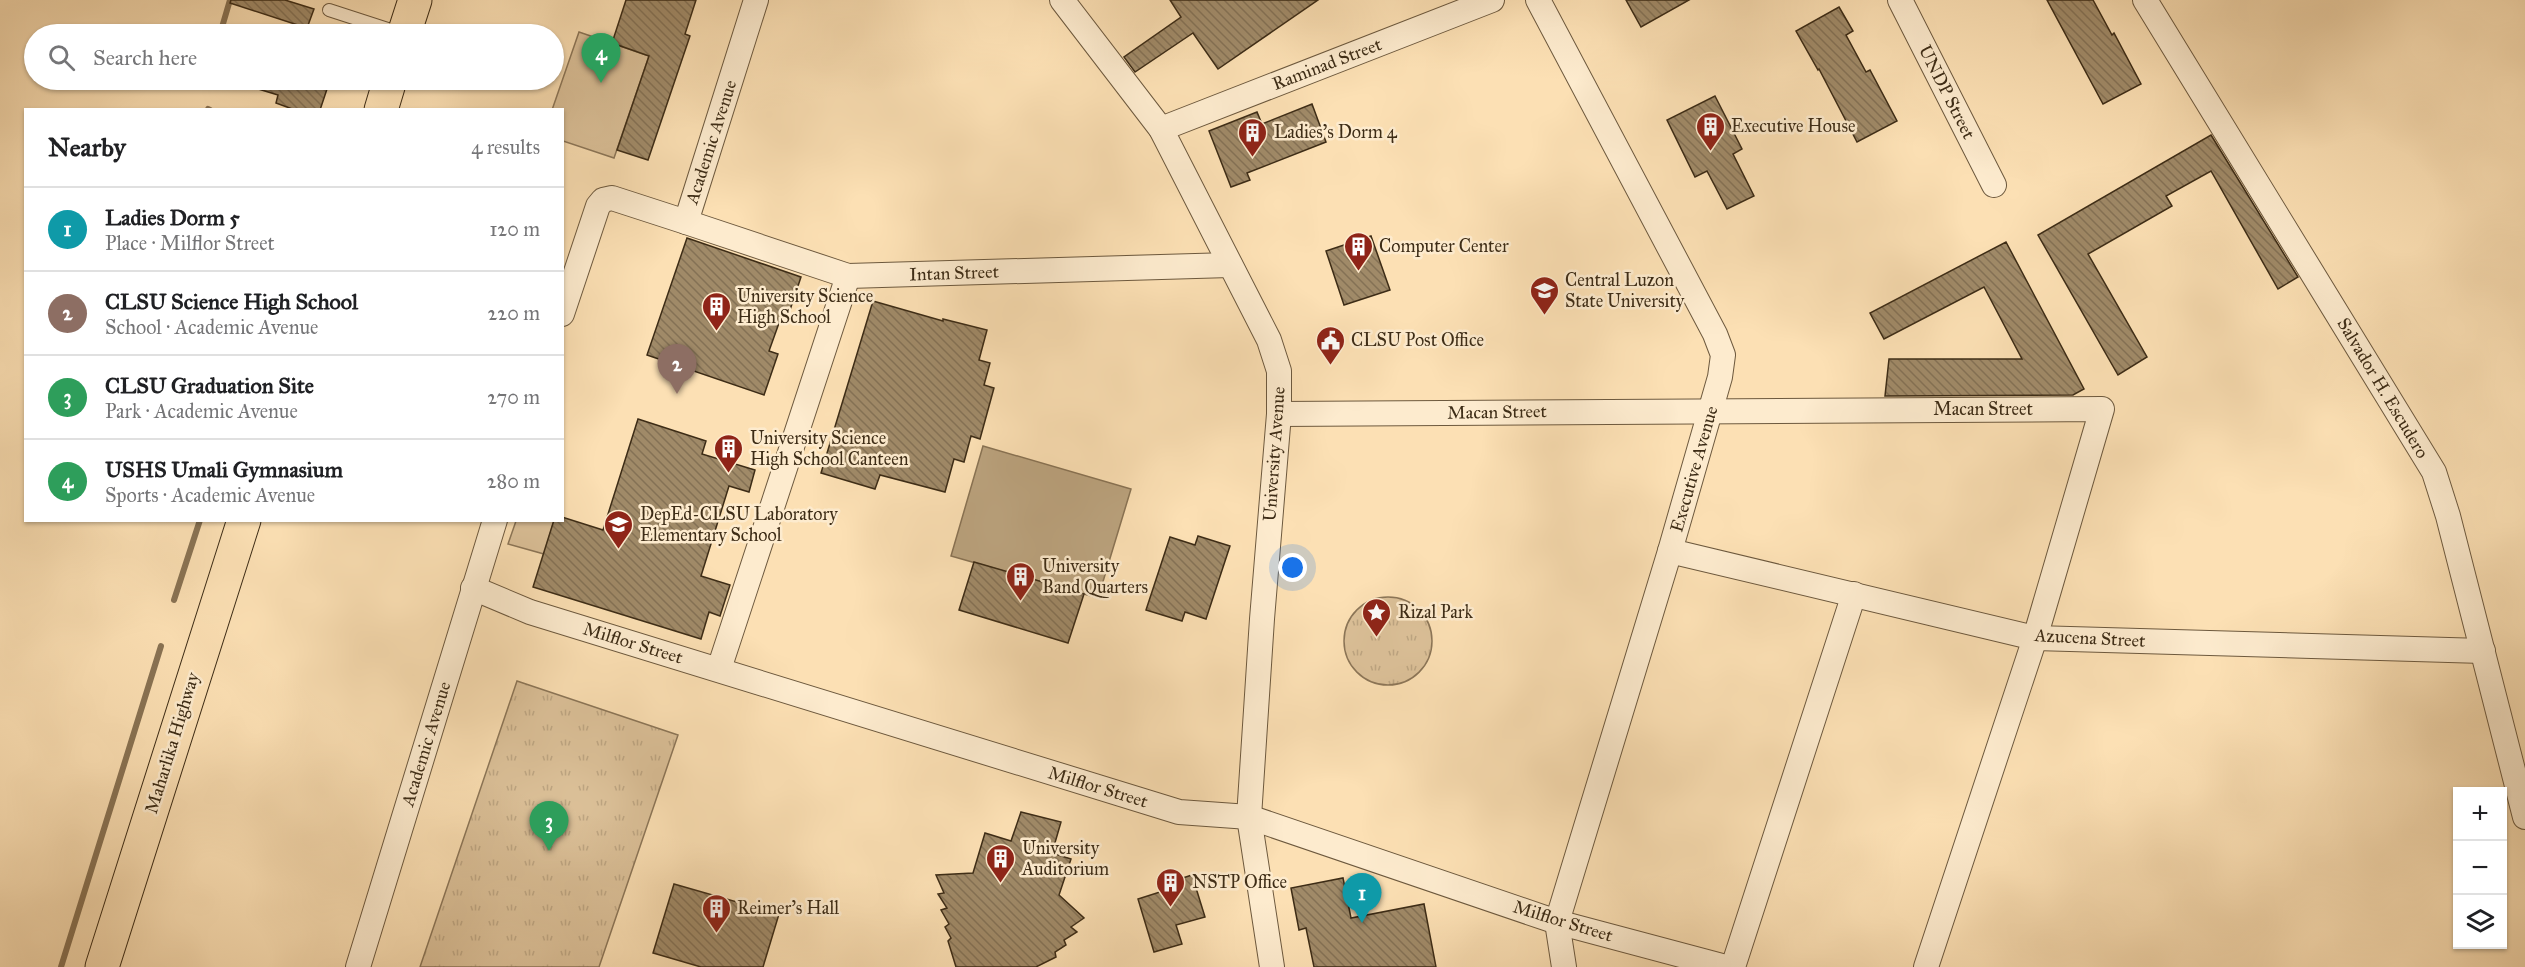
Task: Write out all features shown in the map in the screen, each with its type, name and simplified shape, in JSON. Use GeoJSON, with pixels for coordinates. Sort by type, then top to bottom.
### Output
{"type":"FeatureCollection","features":[{"type":"Feature","properties":{"kind":"highway"},"geometry":{"type":"LineString","coordinates":[[407,24],[415,0]]}},
{"type":"Feature","properties":{"kind":"highway"},"geometry":{"type":"LineString","coordinates":[[382,108],[387,90]]}},
{"type":"Feature","properties":{"kind":"highway","name":"Maharlika Highway"},"geometry":{"type":"LineString","coordinates":[[102,967],[243,522]]}},
{"type":"Feature","properties":{"kind":"street","name":"Academic Avenue"},"geometry":{"type":"LineString","coordinates":[[564,308],[598,206],[603,200],[612,198],[686,222],[756,0]]}},
{"type":"Feature","properties":{"kind":"street","name":"Raminad Street"},"geometry":{"type":"LineString","coordinates":[[1161,129],[1492,0]]}},
{"type":"Feature","properties":{"kind":"street","name":"Executive Avenue"},"geometry":{"type":"LineString","coordinates":[[1538,0],[1720,345],[1722,365],[1670,551],[1557,922],[1564,967]]}},
{"type":"Feature","properties":{"kind":"street","name":"UNDP Street"},"geometry":{"type":"LineString","coordinates":[[1900,0],[1994,184]]}},
{"type":"Feature","properties":{"kind":"street","name":"Salvador H. Escudero"},"geometry":{"type":"LineString","coordinates":[[2145,0],[2434,472],[2448,516],[2525,817]]}},
{"type":"Feature","properties":{"kind":"street","name":"University Avenue"},"geometry":{"type":"LineString","coordinates":[[1072,4],[1161,129],[1276,357],[1280,384],[1279,414],[1249,817],[1272,967]]}},
{"type":"Feature","properties":{"kind":"street","name":"Intan Street"},"geometry":{"type":"LineString","coordinates":[[686,222],[848,276],[1230,265]]}},
{"type":"Feature","properties":{"kind":"street"},"geometry":{"type":"LineString","coordinates":[[719,669],[848,276]]}},
{"type":"Feature","properties":{"kind":"street","name":"Macan Street"},"geometry":{"type":"LineString","coordinates":[[1279,414],[2102,409],[2035,638],[1926,967]]}},
{"type":"Feature","properties":{"kind":"street","name":"Academic Avenue"},"geometry":{"type":"LineString","coordinates":[[358,967],[494,522]]}},
{"type":"Feature","properties":{"kind":"street","name":"Azucena Street"},"geometry":{"type":"LineString","coordinates":[[1670,551],[2035,638],[2483,651]]}},
{"type":"Feature","properties":{"kind":"street","name":"Milflor Street"},"geometry":{"type":"LineString","coordinates":[[473,588],[530,612],[1179,812],[1249,817],[1557,922],[1726,967]]}},
{"type":"Feature","properties":{"kind":"street"},"geometry":{"type":"LineString","coordinates":[[1733,967],[1854,594]]}},
{"type":"Feature","properties":{"kind":"lane"},"geometry":{"type":"LineString","coordinates":[[329,10],[373,24]]}},
{"type":"Feature","properties":{"kind":"green space"},"geometry":{"type":"Polygon","coordinates":[[[579,32],[649,56],[614,158],[564,141],[564,108],[553,108],[559,90],[564,90],[564,75],[579,32]]]}},
{"type":"Feature","properties":{"kind":"green space"},"geometry":{"type":"Polygon","coordinates":[[[516,522],[554,522],[544,554],[508,544],[516,522]]]}},
{"type":"Feature","properties":{"kind":"green space"},"geometry":{"type":"Polygon","coordinates":[[[1388,597],[1405,600],[1419,610],[1429,624],[1432,641],[1429,658],[1419,672],[1405,682],[1388,685],[1371,682],[1357,672],[1347,658],[1344,641],[1347,624],[1357,610],[1371,600],[1388,597]]]}},
{"type":"Feature","properties":{"kind":"green space"},"geometry":{"type":"Polygon","coordinates":[[[517,681],[678,735],[599,967],[420,967],[517,681]]]}},
{"type":"Feature","properties":{"kind":"shaded area"},"geometry":{"type":"Polygon","coordinates":[[[983,446],[1131,489],[1098,598],[951,556],[983,446]]]}},
{"type":"Feature","properties":{"kind":"building"},"geometry":{"type":"Polygon","coordinates":[[[231,0],[285,0],[314,9],[308,24],[295,24],[230,3],[231,0]]]}},
{"type":"Feature","properties":{"kind":"building"},"geometry":{"type":"Polygon","coordinates":[[[626,0],[696,0],[685,34],[690,36],[648,160],[617,150],[649,56],[612,43],[626,0]]]}},
{"type":"Feature","properties":{"kind":"building"},"geometry":{"type":"Polygon","coordinates":[[[1170,0],[1318,0],[1218,69],[1193,33],[1135,72],[1124,57],[1181,17],[1170,0]]]}},
{"type":"Feature","properties":{"kind":"building"},"geometry":{"type":"Polygon","coordinates":[[[1626,0],[1689,0],[1641,27],[1626,0]]]}},
{"type":"Feature","properties":{"kind":"building"},"geometry":{"type":"Polygon","coordinates":[[[2047,0],[2093,0],[2112,35],[2114,33],[2141,84],[2103,104],[2047,0]]]}},
{"type":"Feature","properties":{"kind":"building"},"geometry":{"type":"Polygon","coordinates":[[[1839,7],[1853,31],[1846,35],[1866,72],[1870,70],[1897,121],[1857,142],[1819,69],[1796,31],[1839,7]]]}},
{"type":"Feature","properties":{"kind":"building"},"geometry":{"type":"Polygon","coordinates":[[[262,90],[327,90],[321,108],[290,108],[276,103],[278,95],[262,90]]]}},
{"type":"Feature","properties":{"kind":"building","name":"Executive House"},"geometry":{"type":"Polygon","coordinates":[[[1715,96],[1742,149],[1733,154],[1754,196],[1727,209],[1707,171],[1695,177],[1667,120],[1715,96]]]}},
{"type":"Feature","properties":{"kind":"building","name":"Ladies's Dorm 4"},"geometry":{"type":"Polygon","coordinates":[[[1312,104],[1326,142],[1247,173],[1250,180],[1231,187],[1209,131],[1257,112],[1262,124],[1312,104]]]}},
{"type":"Feature","properties":{"kind":"building"},"geometry":{"type":"Polygon","coordinates":[[[2211,135],[2298,277],[2278,289],[2211,171],[2166,196],[2172,206],[2088,254],[2147,357],[2118,375],[2038,235],[2211,135]]]}},
{"type":"Feature","properties":{"kind":"building","name":"Computer Center"},"geometry":{"type":"Polygon","coordinates":[[[1371,236],[1390,290],[1344,305],[1326,251],[1371,236]]]}},
{"type":"Feature","properties":{"kind":"building","name":"University Science High School"},"geometry":{"type":"Polygon","coordinates":[[[687,238],[801,277],[790,310],[784,309],[769,351],[778,354],[764,395],[647,355],[687,238]]]}},
{"type":"Feature","properties":{"kind":"building"},"geometry":{"type":"Polygon","coordinates":[[[2006,242],[2084,389],[2073,395],[1885,396],[1889,359],[2022,359],[1984,287],[1884,339],[1870,313],[2006,242]]]}},
{"type":"Feature","properties":{"kind":"building"},"geometry":{"type":"Polygon","coordinates":[[[873,301],[943,321],[943,319],[987,330],[979,360],[990,363],[984,385],[994,388],[980,439],[971,436],[964,462],[954,459],[945,492],[880,475],[875,489],[821,473],[873,301]]]}},
{"type":"Feature","properties":{"kind":"building","name":"DepEd-CLSU Laboratory Elementary School"},"geometry":{"type":"Polygon","coordinates":[[[638,419],[706,441],[702,454],[755,470],[749,492],[729,486],[701,576],[730,585],[720,616],[709,612],[701,639],[533,587],[553,522],[564,522],[564,518],[603,530],[638,419]]]}},
{"type":"Feature","properties":{"kind":"building"},"geometry":{"type":"Polygon","coordinates":[[[1198,536],[1230,546],[1206,619],[1185,612],[1182,621],[1146,610],[1170,537],[1195,545],[1198,536]]]}},
{"type":"Feature","properties":{"kind":"building","name":"University Band Quarters"},"geometry":{"type":"Polygon","coordinates":[[[974,562],[1084,594],[1068,643],[959,610],[974,562]]]}},
{"type":"Feature","properties":{"kind":"building","name":"University Auditorium"},"geometry":{"type":"Polygon","coordinates":[[[1021,812],[1061,822],[1052,853],[1071,859],[1059,895],[1084,918],[1071,927],[1077,932],[1064,940],[1066,945],[1055,952],[1056,957],[1036,967],[956,967],[948,941],[951,938],[945,927],[949,924],[941,910],[947,908],[938,894],[944,893],[936,875],[973,873],[985,833],[1011,841],[1021,812]]]}},
{"type":"Feature","properties":{"kind":"building","name":"NSTP Office"},"geometry":{"type":"Polygon","coordinates":[[[1192,875],[1205,917],[1176,925],[1182,944],[1154,952],[1138,899],[1160,892],[1158,886],[1192,875]]]}},
{"type":"Feature","properties":{"kind":"building"},"geometry":{"type":"Polygon","coordinates":[[[1343,878],[1351,918],[1424,904],[1436,967],[1314,967],[1306,928],[1299,930],[1291,888],[1343,878]]]}},
{"type":"Feature","properties":{"kind":"building","name":"Reimer's Hall"},"geometry":{"type":"Polygon","coordinates":[[[674,884],[779,914],[763,967],[701,967],[653,953],[674,884]]]}},
{"type":"Feature","properties":{"kind":"waterway"},"geometry":{"type":"LineString","coordinates":[[223,24],[230,0]]}},
{"type":"Feature","properties":{"kind":"waterway"},"geometry":{"type":"LineString","coordinates":[[174,600],[199,522]]}},
{"type":"Feature","properties":{"kind":"waterway"},"geometry":{"type":"LineString","coordinates":[[61,967],[161,646]]}},
{"type":"Feature","properties":{"kind":"place","name":"USHS Umali Gymnasium"},"geometry":{"type":"Point","coordinates":[601,83]}},
{"type":"Feature","properties":{"kind":"place","name":"Executive House"},"geometry":{"type":"Point","coordinates":[1710,152]}},
{"type":"Feature","properties":{"kind":"place","name":"Ladies's Dorm 4"},"geometry":{"type":"Point","coordinates":[1253,158]}},
{"type":"Feature","properties":{"kind":"place","name":"Computer Center"},"geometry":{"type":"Point","coordinates":[1358,272]}},
{"type":"Feature","properties":{"kind":"place","name":"Central Luzon State University"},"geometry":{"type":"Point","coordinates":[1544,316]}},
{"type":"Feature","properties":{"kind":"place","name":"University Science High School"},"geometry":{"type":"Point","coordinates":[716,332]}},
{"type":"Feature","properties":{"kind":"place","name":"CLSU Post Office"},"geometry":{"type":"Point","coordinates":[1330,366]}},
{"type":"Feature","properties":{"kind":"place","name":"CLSU Science High School"},"geometry":{"type":"Point","coordinates":[677,394]}},
{"type":"Feature","properties":{"kind":"place","name":"University Science High School Canteen"},"geometry":{"type":"Point","coordinates":[729,474]}},
{"type":"Feature","properties":{"kind":"place","name":"DepEd-CLSU Laboratory Elementary School"},"geometry":{"type":"Point","coordinates":[619,550]}},
{"type":"Feature","properties":{"kind":"place","name":"University Band Quarters"},"geometry":{"type":"Point","coordinates":[1021,602]}},
{"type":"Feature","properties":{"kind":"place","name":"Rizal Park"},"geometry":{"type":"Point","coordinates":[1377,638]}},
{"type":"Feature","properties":{"kind":"place","name":"CLSU Graduation Site"},"geometry":{"type":"Point","coordinates":[549,851]}},
{"type":"Feature","properties":{"kind":"place","name":"University Auditorium"},"geometry":{"type":"Point","coordinates":[1001,884]}},
{"type":"Feature","properties":{"kind":"place","name":"NSTP Office"},"geometry":{"type":"Point","coordinates":[1171,908]}},
{"type":"Feature","properties":{"kind":"place","name":"Ladies Dorm 5"},"geometry":{"type":"Point","coordinates":[1362,923]}},
{"type":"Feature","properties":{"kind":"place","name":"Reimer's Hall"},"geometry":{"type":"Point","coordinates":[716,934]}}]}
